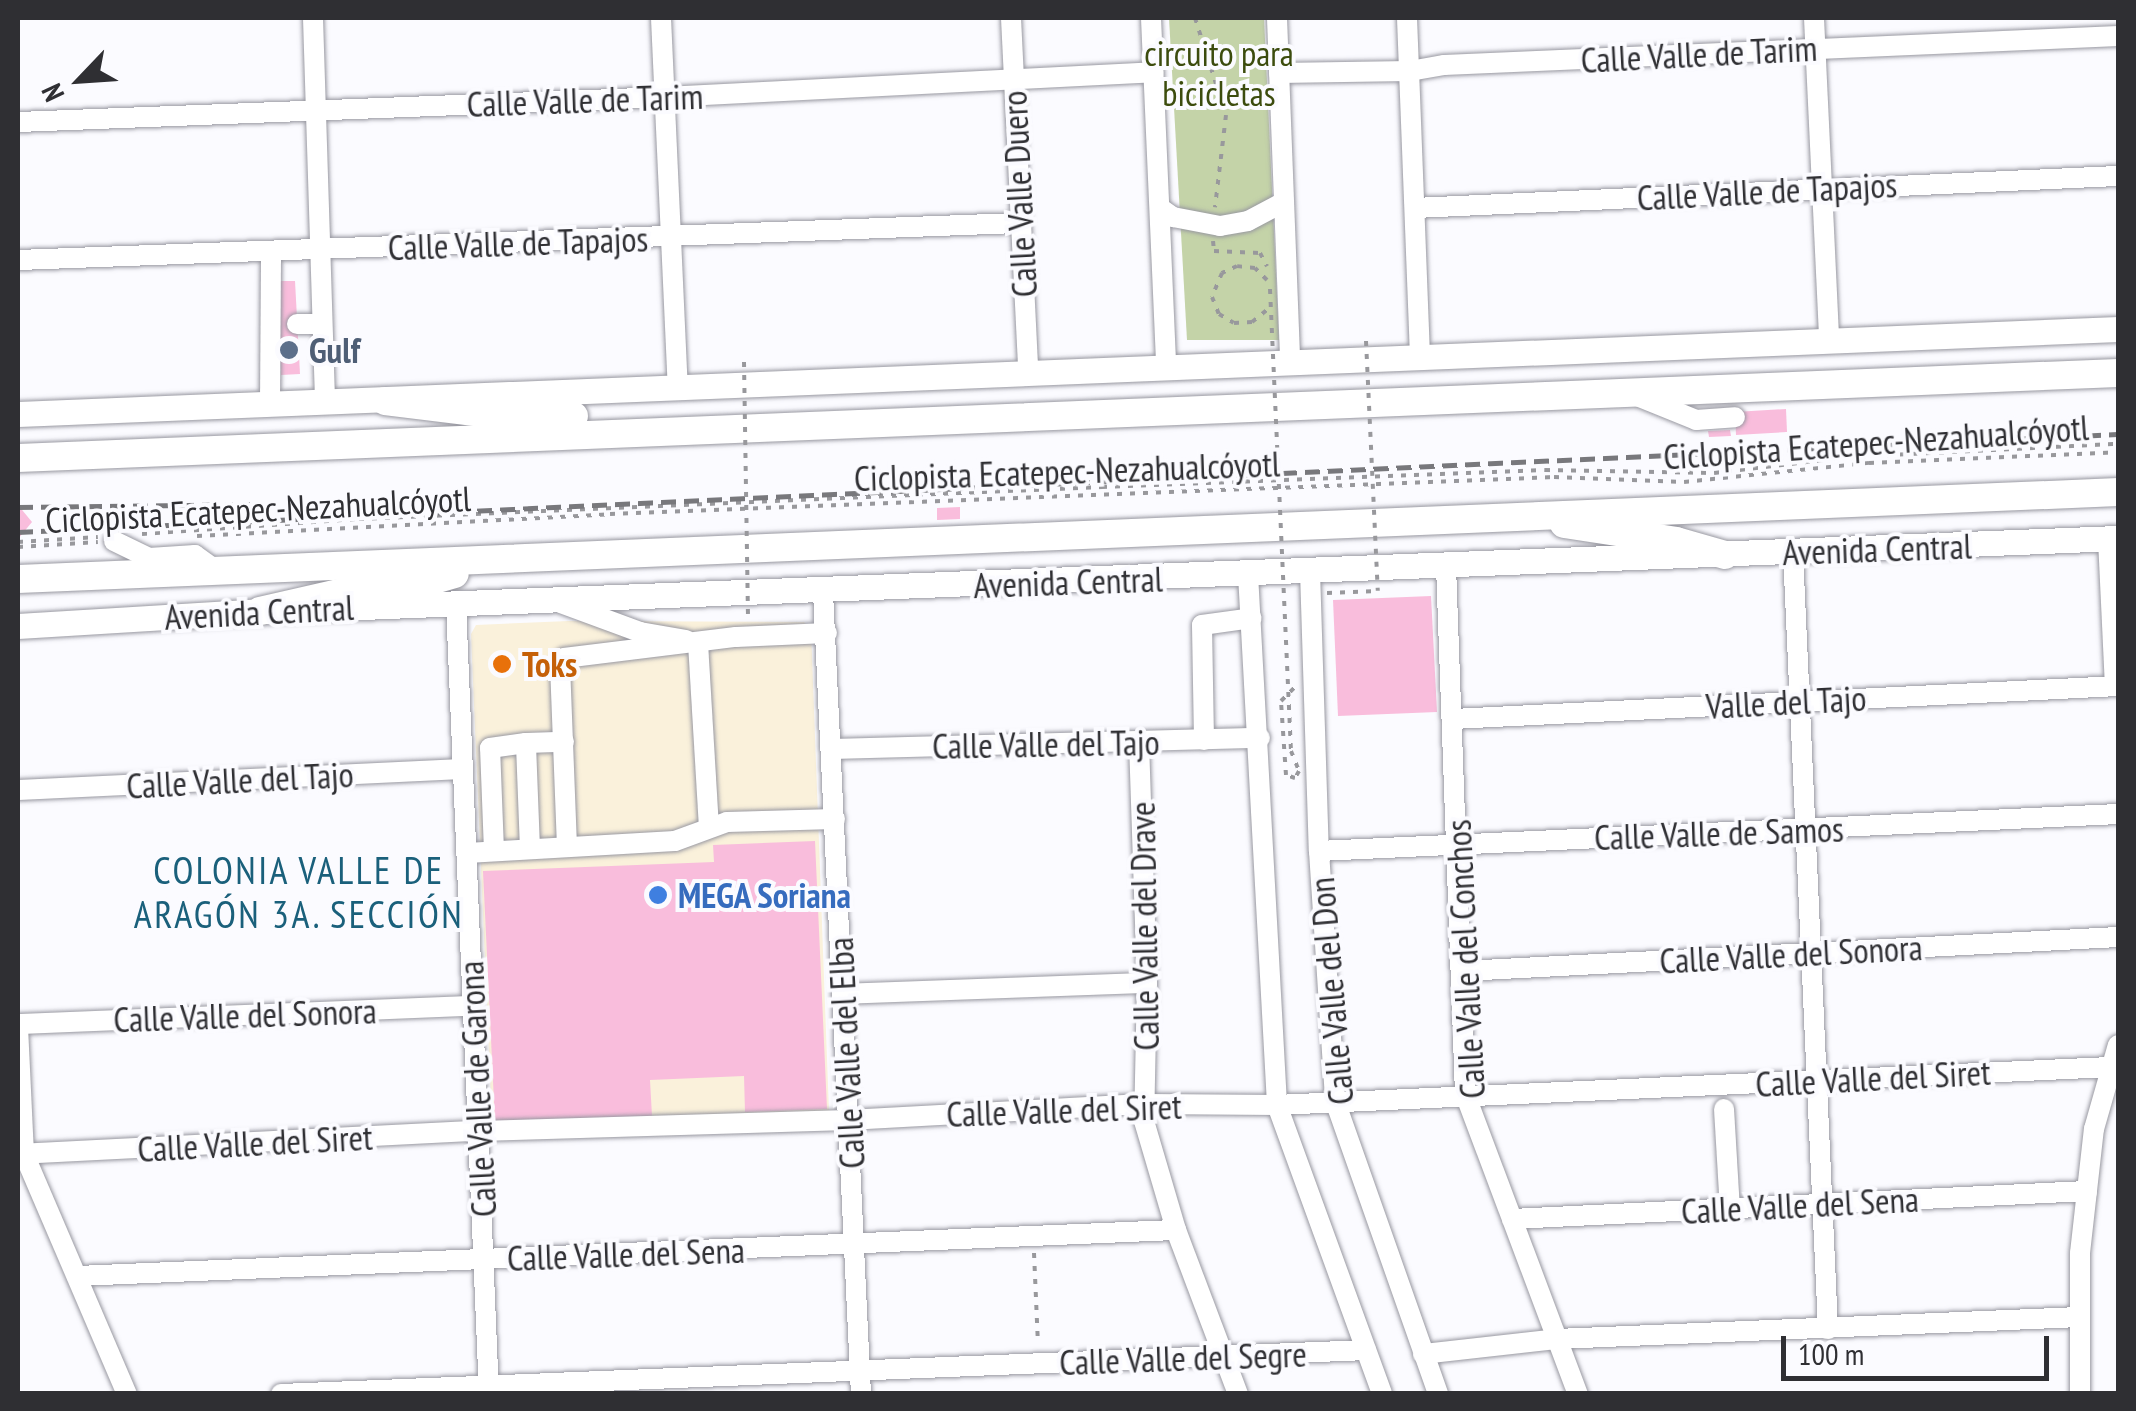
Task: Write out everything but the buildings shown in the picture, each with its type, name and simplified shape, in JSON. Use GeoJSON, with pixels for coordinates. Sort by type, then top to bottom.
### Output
{"type":"FeatureCollection","features":[{"type":"Feature","properties":{"kind":"highway"},"geometry":{"type":"LineString","coordinates":[[18,458],[704,427],[2118,373]]}},
{"type":"Feature","properties":{"kind":"highway"},"geometry":{"type":"LineString","coordinates":[[385,401],[489,414],[614,416],[704,427]]}},
{"type":"Feature","properties":{"kind":"highway","name":"Avenida Central"},"geometry":{"type":"LineString","coordinates":[[18,580],[2116,493]]}},
{"type":"Feature","properties":{"kind":"highway"},"geometry":{"type":"LineString","coordinates":[[1524,516],[1676,541],[1725,555]]}},
{"type":"Feature","properties":{"kind":"highway"},"geometry":{"type":"LineString","coordinates":[[260,611],[347,590],[420,584],[497,561]]}},
{"type":"Feature","properties":{"kind":"main road"},"geometry":{"type":"LineString","coordinates":[[18,414],[1420,354],[2118,329]]}},
{"type":"Feature","properties":{"kind":"main road","name":"Avenida Central"},"geometry":{"type":"LineString","coordinates":[[18,626],[260,611],[1248,574],[1311,582],[1446,566],[1793,552],[2113,546]]}},
{"type":"Feature","properties":{"kind":"street"},"geometry":{"type":"LineString","coordinates":[[313,18],[325,401]]}},
{"type":"Feature","properties":{"kind":"street"},"geometry":{"type":"LineString","coordinates":[[661,18],[678,387]]}},
{"type":"Feature","properties":{"kind":"street","name":"Calle Valle Duero"},"geometry":{"type":"LineString","coordinates":[[1011,18],[1028,371]]}},
{"type":"Feature","properties":{"kind":"street"},"geometry":{"type":"LineString","coordinates":[[1150,18],[1166,366]]}},
{"type":"Feature","properties":{"kind":"street"},"geometry":{"type":"LineString","coordinates":[[1277,18],[1290,360]]}},
{"type":"Feature","properties":{"kind":"street"},"geometry":{"type":"LineString","coordinates":[[1407,18],[1420,354]]}},
{"type":"Feature","properties":{"kind":"street"},"geometry":{"type":"LineString","coordinates":[[1814,18],[1829,341]]}},
{"type":"Feature","properties":{"kind":"street","name":"Calle Valle de Tarim"},"geometry":{"type":"LineString","coordinates":[[1280,73],[1410,71],[1444,66],[2118,36]]}},
{"type":"Feature","properties":{"kind":"street","name":"Calle Valle de Tarim"},"geometry":{"type":"LineString","coordinates":[[18,122],[665,97],[1153,72]]}},
{"type":"Feature","properties":{"kind":"street","name":"Calle Valle de Tapajos"},"geometry":{"type":"LineString","coordinates":[[1415,208],[2118,176]]}},
{"type":"Feature","properties":{"kind":"street"},"geometry":{"type":"LineString","coordinates":[[1160,208],[1174,217],[1212,225],[1248,221],[1284,202]]}},
{"type":"Feature","properties":{"kind":"street","name":"Calle Valle de Tapajos"},"geometry":{"type":"LineString","coordinates":[[18,260],[1019,223]]}},
{"type":"Feature","properties":{"kind":"street"},"geometry":{"type":"LineString","coordinates":[[270,404],[282,325],[271,252]]}},
{"type":"Feature","properties":{"kind":"street"},"geometry":{"type":"LineString","coordinates":[[282,325],[322,324]]}},
{"type":"Feature","properties":{"kind":"street"},"geometry":{"type":"LineString","coordinates":[[1628,393],[1696,420],[1735,418]]}},
{"type":"Feature","properties":{"kind":"street"},"geometry":{"type":"LineString","coordinates":[[121,537],[148,558],[196,556],[217,571]]}},
{"type":"Feature","properties":{"kind":"street"},"geometry":{"type":"LineString","coordinates":[[2113,546],[2117,686]]}},
{"type":"Feature","properties":{"kind":"street"},"geometry":{"type":"LineString","coordinates":[[1793,552],[1828,1329]]}},
{"type":"Feature","properties":{"kind":"street","name":"Calle Valle del Conchos"},"geometry":{"type":"LineString","coordinates":[[1446,566],[1465,1094],[1578,1394]]}},
{"type":"Feature","properties":{"kind":"street","name":"Calle Valle del Don"},"geometry":{"type":"LineString","coordinates":[[1248,574],[1260,738],[1277,1106],[1382,1394]]}},
{"type":"Feature","properties":{"kind":"street","name":"Calle Valle del Don"},"geometry":{"type":"LineString","coordinates":[[1311,582],[1319,851],[1334,1101],[1438,1394]]}},
{"type":"Feature","properties":{"kind":"street","name":"Calle Valle del Elba"},"geometry":{"type":"LineString","coordinates":[[823,592],[861,1394]]}},
{"type":"Feature","properties":{"kind":"street"},"geometry":{"type":"LineString","coordinates":[[556,601],[640,632],[698,643]]}},
{"type":"Feature","properties":{"kind":"street","name":"Calle Valle de Garona"},"geometry":{"type":"LineString","coordinates":[[456,604],[489,1390]]}},
{"type":"Feature","properties":{"kind":"street"},"geometry":{"type":"LineString","coordinates":[[1204,740],[1202,624],[1252,618]]}},
{"type":"Feature","properties":{"kind":"street"},"geometry":{"type":"LineString","coordinates":[[566,847],[560,666],[564,658],[826,633]]}},
{"type":"Feature","properties":{"kind":"street"},"geometry":{"type":"LineString","coordinates":[[698,643],[710,827]]}},
{"type":"Feature","properties":{"kind":"street","name":"Valle del Tajo"},"geometry":{"type":"LineString","coordinates":[[1453,719],[2117,686]]}},
{"type":"Feature","properties":{"kind":"street","name":"Calle Valle del Tajo"},"geometry":{"type":"LineString","coordinates":[[832,749],[1260,738]]}},
{"type":"Feature","properties":{"kind":"street"},"geometry":{"type":"LineString","coordinates":[[494,851],[489,752],[497,744],[564,742]]}},
{"type":"Feature","properties":{"kind":"street","name":"Calle Valle del Drave"},"geometry":{"type":"LineString","coordinates":[[1139,742],[1148,1104],[1144,1121],[1176,1230],[1238,1394]]}},
{"type":"Feature","properties":{"kind":"street"},"geometry":{"type":"LineString","coordinates":[[526,743],[530,849]]}},
{"type":"Feature","properties":{"kind":"street","name":"Calle Valle del Tajo"},"geometry":{"type":"LineString","coordinates":[[18,790],[463,770]]}},
{"type":"Feature","properties":{"kind":"street","name":"Calle Valle de Samos"},"geometry":{"type":"LineString","coordinates":[[1319,851],[2118,814]]}},
{"type":"Feature","properties":{"kind":"street"},"geometry":{"type":"LineString","coordinates":[[467,853],[674,841],[710,827],[745,821],[836,819]]}},
{"type":"Feature","properties":{"kind":"street","name":"Calle Valle del Sonora"},"geometry":{"type":"LineString","coordinates":[[1463,971],[2118,936]]}},
{"type":"Feature","properties":{"kind":"street"},"geometry":{"type":"LineString","coordinates":[[843,994],[1146,983]]}},
{"type":"Feature","properties":{"kind":"street","name":"Calle Valle del Sonora"},"geometry":{"type":"LineString","coordinates":[[18,1025],[472,1006]]}},
{"type":"Feature","properties":{"kind":"street"},"geometry":{"type":"LineString","coordinates":[[18,1025],[21,1154],[127,1394]]}},
{"type":"Feature","properties":{"kind":"street"},"geometry":{"type":"LineString","coordinates":[[2080,1394],[2079,1317],[2087,1191],[2094,1129],[2118,1045]]}},
{"type":"Feature","properties":{"kind":"street","name":"Calle Valle del Siret"},"geometry":{"type":"LineString","coordinates":[[21,1154],[1148,1104],[1277,1106],[1465,1094],[2111,1067]]}},
{"type":"Feature","properties":{"kind":"street"},"geometry":{"type":"LineString","coordinates":[[1724,1110],[1730,1209]]}},
{"type":"Feature","properties":{"kind":"street","name":"Calle Valle del Sena"},"geometry":{"type":"LineString","coordinates":[[1512,1218],[2087,1191]]}},
{"type":"Feature","properties":{"kind":"street","name":"Calle Valle del Sena"},"geometry":{"type":"LineString","coordinates":[[77,1276],[1176,1230]]}},
{"type":"Feature","properties":{"kind":"street"},"geometry":{"type":"LineString","coordinates":[[1423,1354],[1557,1339],[2079,1317]]}},
{"type":"Feature","properties":{"kind":"street","name":"Calle Valle del Segre"},"geometry":{"type":"LineString","coordinates":[[281,1394],[489,1390],[860,1370],[1366,1350]]}},
{"type":"Feature","properties":{"kind":"path"},"geometry":{"type":"LineString","coordinates":[[1195,18],[1226,115],[1212,225],[1214,250],[1260,253],[1275,300],[1252,322],[1234,323],[1220,314],[1213,288],[1229,268],[1254,268],[1270,288],[1291,751],[1299,770],[1296,778],[1286,776],[1281,701],[1295,687],[1295,639]]}},
{"type":"Feature","properties":{"kind":"path"},"geometry":{"type":"LineString","coordinates":[[1311,582],[1378,591],[1366,341]]}},
{"type":"Feature","properties":{"kind":"path"},"geometry":{"type":"LineString","coordinates":[[744,362],[748,618]]}},
{"type":"Feature","properties":{"kind":"path"},"geometry":{"type":"LineString","coordinates":[[18,544],[359,518],[1544,470],[1714,473],[1848,457],[2118,444]]}},
{"type":"Feature","properties":{"kind":"path","name":"Ciclopista Ecatepec-Nezahualcóyotl"},"geometry":{"type":"LineString","coordinates":[[18,544],[40,546],[121,537],[610,514],[1554,477],[1684,482],[1870,463],[2118,452]]}},
{"type":"Feature","properties":{"kind":"path"},"geometry":{"type":"LineString","coordinates":[[40,546],[40,558]]}},
{"type":"Feature","properties":{"kind":"path"},"geometry":{"type":"LineString","coordinates":[[1033,1235],[1039,1364]]}},
{"type":"Feature","properties":{"kind":"shaded area"},"geometry":{"type":"Polygon","coordinates":[[[569,621],[804,622],[811,629],[829,1112],[492,1124],[471,634],[476,625],[569,621]]]}},
{"type":"Feature","properties":{"kind":"green space","name":"circuito para bicicletas"},"geometry":{"type":"Polygon","coordinates":[[[1169,18],[1264,18],[1279,340],[1187,340],[1169,18]]]}},
{"type":"Feature","properties":{"kind":"railway"},"geometry":{"type":"LineString","coordinates":[[18,532],[2118,434]]}},
{"type":"Feature","properties":{"kind":"railway"},"geometry":{"type":"LineString","coordinates":[[18,507],[250,504]]}},
{"type":"Feature","properties":{"kind":"place","name":"Gulf"},"geometry":{"type":"Point","coordinates":[289,350]}},
{"type":"Feature","properties":{"kind":"place","name":"Toks"},"geometry":{"type":"Point","coordinates":[502,664]}},
{"type":"Feature","properties":{"kind":"place","name":"MEGA Soriana"},"geometry":{"type":"Point","coordinates":[658,895]}},
{"type":"Feature","properties":{"kind":"district","name":"COLONIA VALLE DE ARAGÓN 3A. SECCIÓN"},"geometry":{"type":"Point","coordinates":[299,892]}}]}
